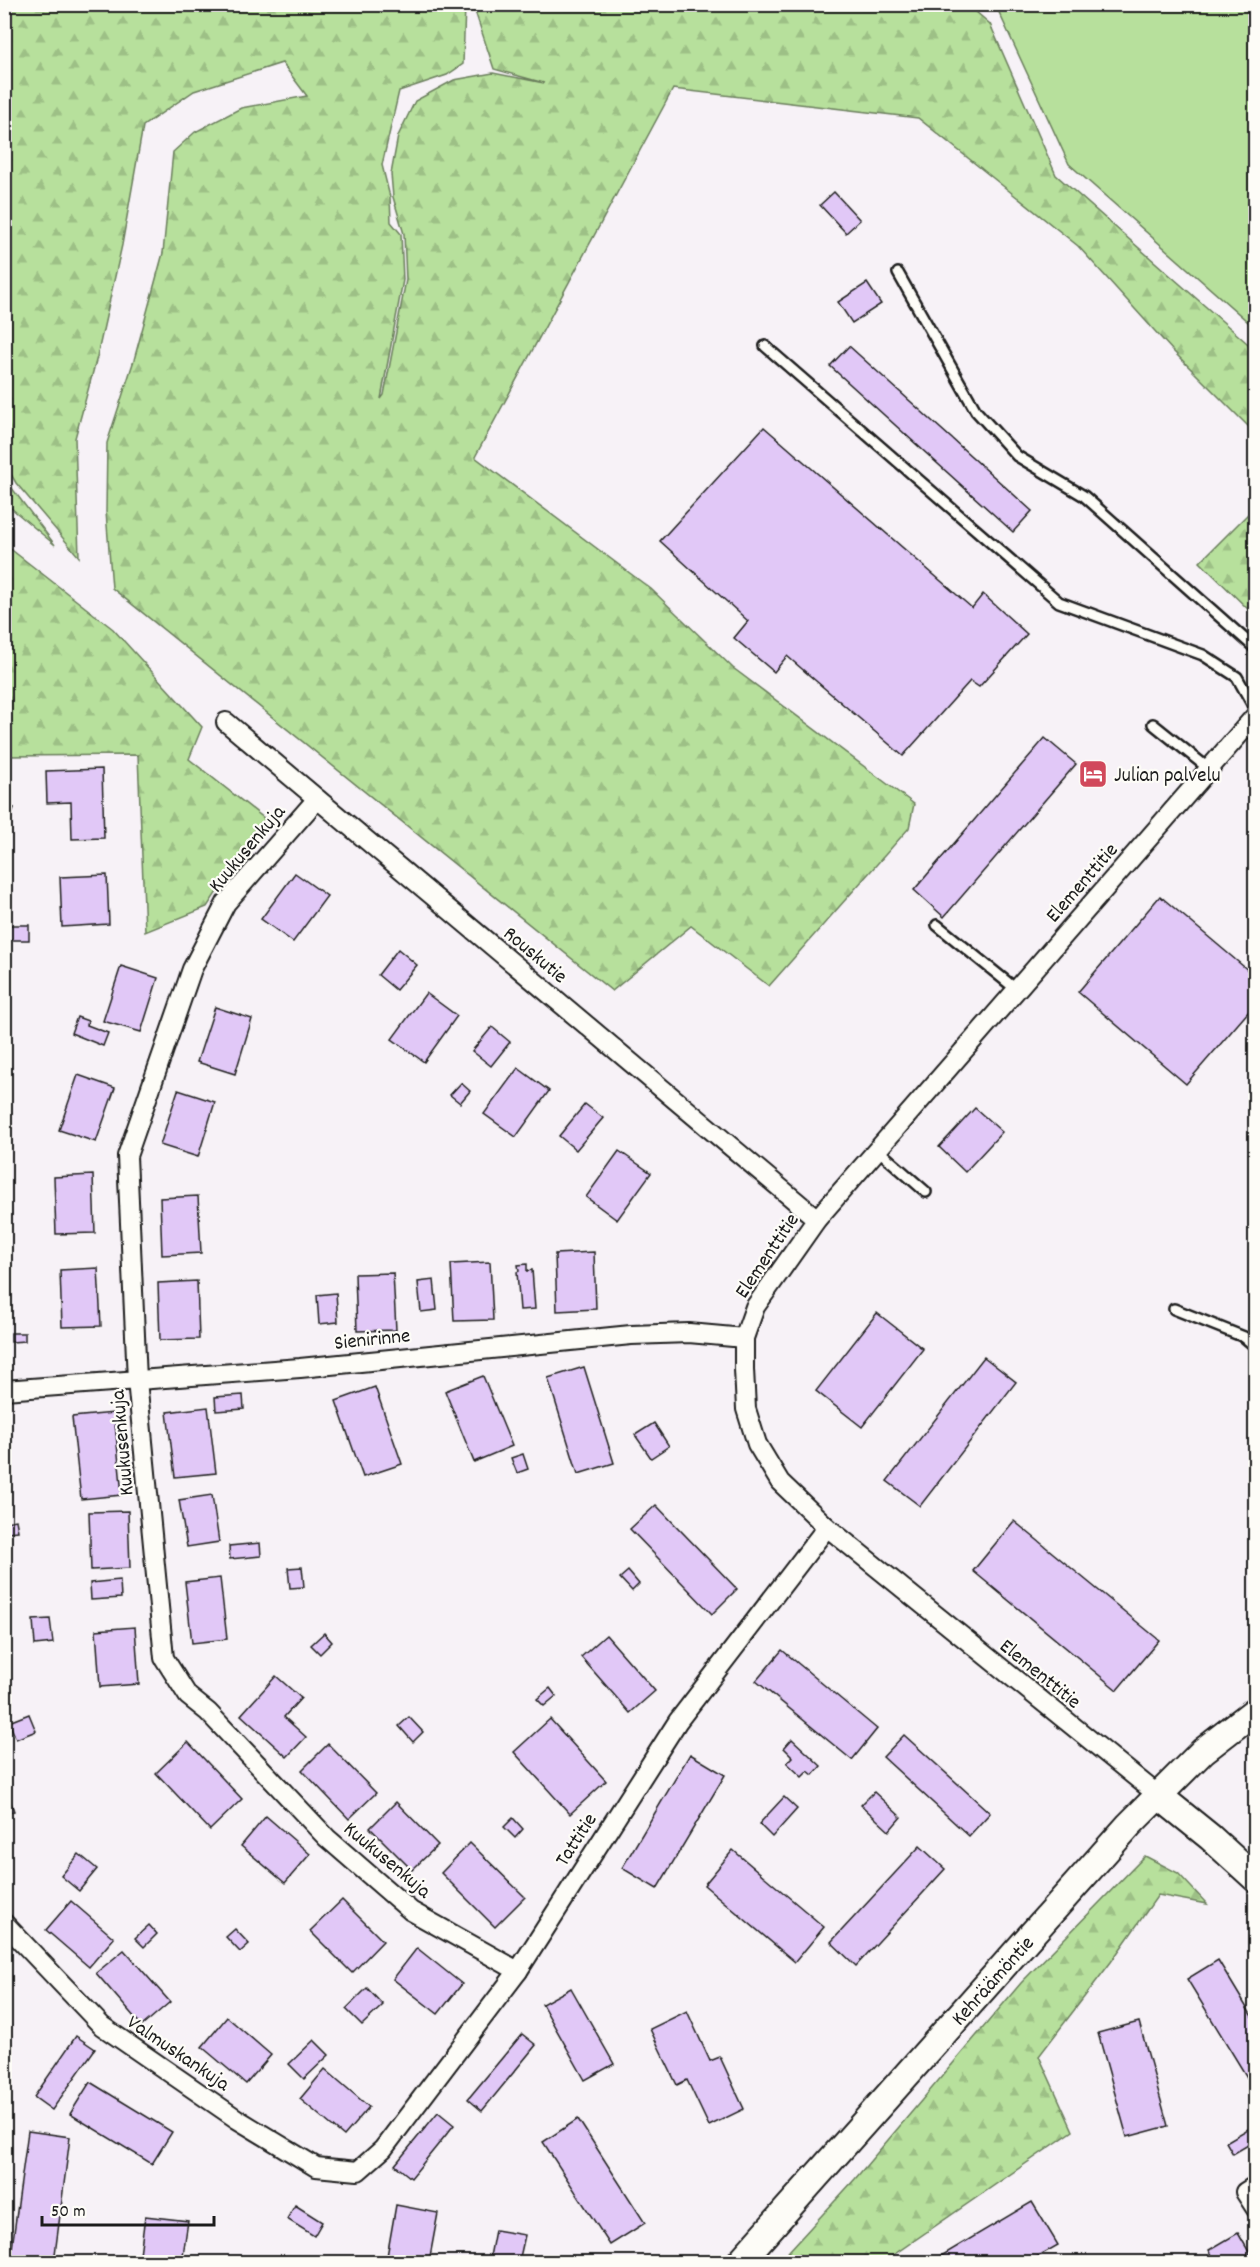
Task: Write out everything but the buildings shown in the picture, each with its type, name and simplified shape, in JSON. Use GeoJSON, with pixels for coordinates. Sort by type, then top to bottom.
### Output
{"type":"FeatureCollection","features":[{"type":"Feature","properties":{"kind":"street","name":"Elementtitie"},"geometry":{"type":"LineString","coordinates":[[1158,1795],[827,1527],[780,1482],[757,1444],[746,1409],[744,1338],[755,1307],[817,1219],[1256,716]]}},
{"type":"Feature","properties":{"kind":"street","name":"Rouskutie"},"geometry":{"type":"LineString","coordinates":[[225,722],[817,1219]]}},
{"type":"Feature","properties":{"kind":"street","name":"Kuukusenkuja"},"geometry":{"type":"LineString","coordinates":[[317,800],[226,903],[192,969],[127,1155],[137,1380],[164,1658],[188,1696],[208,1712],[327,1838],[411,1911],[518,1971]]}},
{"type":"Feature","properties":{"kind":"street","name":"Sienirinne"},"geometry":{"type":"LineString","coordinates":[[4,1390],[300,1368],[631,1335],[689,1332],[744,1338]]}},
{"type":"Feature","properties":{"kind":"street","name":"Tattitie"},"geometry":{"type":"LineString","coordinates":[[358,2171],[383,2149],[518,1971],[678,1721],[827,1527]]}},
{"type":"Feature","properties":{"kind":"street","name":"Kehräämöntie"},"geometry":{"type":"LineString","coordinates":[[740,2262],[1158,1795],[1203,1751],[1256,1710]]}},
{"type":"Feature","properties":{"kind":"street"},"geometry":{"type":"LineString","coordinates":[[1158,1795],[1210,1837],[1256,1879]]}},
{"type":"Feature","properties":{"kind":"street","name":"Valmuskankuja"},"geometry":{"type":"LineString","coordinates":[[4,1923],[102,2026],[237,2118],[316,2167],[358,2171]]}},
{"type":"Feature","properties":{"kind":"street"},"geometry":{"type":"LineString","coordinates":[[1256,2185],[1245,2192],[1256,2209]]}},
{"type":"Feature","properties":{"kind":"lane"},"geometry":{"type":"LineString","coordinates":[[898,273],[976,411],[1017,456],[1084,496],[1256,649]]}},
{"type":"Feature","properties":{"kind":"lane"},"geometry":{"type":"LineString","coordinates":[[765,346],[1059,602],[1203,655],[1237,677],[1256,711]]}},
{"type":"Feature","properties":{"kind":"lane"},"geometry":{"type":"LineString","coordinates":[[1153,724],[1209,769]]}},
{"type":"Feature","properties":{"kind":"lane"},"geometry":{"type":"LineString","coordinates":[[938,925],[1017,990]]}},
{"type":"Feature","properties":{"kind":"lane"},"geometry":{"type":"LineString","coordinates":[[878,1150],[926,1192]]}},
{"type":"Feature","properties":{"kind":"lane"},"geometry":{"type":"LineString","coordinates":[[1174,1309],[1244,1337],[1256,1347]]}},
{"type":"Feature","properties":{"kind":"green space"},"geometry":{"type":"Polygon","coordinates":[[[5,4],[465,5],[463,64],[447,75],[399,91],[382,165],[390,197],[391,222],[401,234],[403,280],[381,399],[384,395],[406,280],[404,234],[393,197],[391,174],[398,136],[415,101],[454,80],[493,73],[544,83],[494,69],[473,5],[968,5],[990,24],[1056,175],[1255,350],[1255,433],[1172,350],[1078,246],[918,118],[673,89],[475,457],[651,589],[733,668],[914,804],[909,828],[769,986],[691,926],[612,991],[112,588],[106,512],[107,443],[134,360],[163,253],[173,152],[195,132],[241,108],[307,96],[282,63],[194,91],[143,126],[122,245],[97,357],[75,438],[79,557],[16,483],[5,464],[5,4]]]}},
{"type":"Feature","properties":{"kind":"green space"},"geometry":{"type":"Polygon","coordinates":[[[993,5],[1255,5],[1255,328],[1069,164],[997,8],[993,5]]]}},
{"type":"Feature","properties":{"kind":"green space"},"geometry":{"type":"Polygon","coordinates":[[[5,479],[55,545],[5,503],[5,479]]]}},
{"type":"Feature","properties":{"kind":"green space"},"geometry":{"type":"Polygon","coordinates":[[[1255,507],[1255,616],[1200,562],[1255,507]]]}},
{"type":"Feature","properties":{"kind":"green space"},"geometry":{"type":"Polygon","coordinates":[[[4,544],[113,629],[202,727],[189,759],[265,819],[207,907],[145,932],[138,755],[5,756],[4,544]]]}},
{"type":"Feature","properties":{"kind":"green space"},"geometry":{"type":"Polygon","coordinates":[[[1145,1856],[1178,1873],[1207,1904],[1158,1895],[1111,1962],[1039,2056],[1073,2131],[883,2262],[779,2262],[855,2179],[1021,1983],[1145,1856]]]}},
{"type":"Feature","properties":{"kind":"place","name":"Julian palvelu"},"geometry":{"type":"Point","coordinates":[1093,774]}}]}
